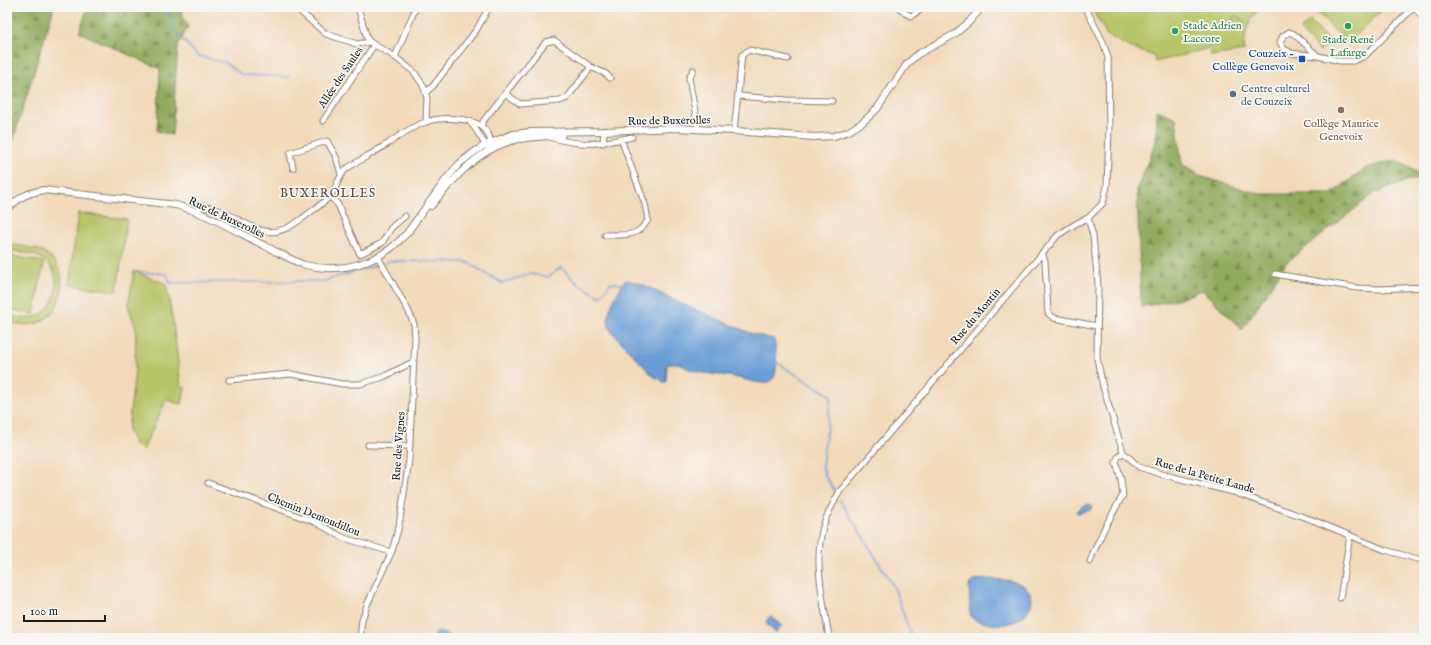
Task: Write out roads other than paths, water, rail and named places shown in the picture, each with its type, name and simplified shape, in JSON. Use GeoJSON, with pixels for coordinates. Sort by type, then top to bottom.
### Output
{"type":"FeatureCollection","features":[{"type":"Feature","properties":{"kind":"street"},"geometry":{"type":"LineString","coordinates":[[295,7],[326,34],[357,44],[372,44]]}},
{"type":"Feature","properties":{"kind":"street"},"geometry":{"type":"LineString","coordinates":[[358,7],[367,38],[372,44],[395,57],[418,77],[426,92],[426,122]]}},
{"type":"Feature","properties":{"kind":"street"},"geometry":{"type":"LineString","coordinates":[[395,57],[416,7]]}},
{"type":"Feature","properties":{"kind":"street"},"geometry":{"type":"LineString","coordinates":[[426,92],[433,86],[477,29],[489,7]]}},
{"type":"Feature","properties":{"kind":"street"},"geometry":{"type":"LineString","coordinates":[[701,7],[743,7]]}},
{"type":"Feature","properties":{"kind":"street"},"geometry":{"type":"LineString","coordinates":[[899,7],[911,16],[924,7]]}},
{"type":"Feature","properties":{"kind":"street","name":"Rue de Buxerolles"},"geometry":{"type":"LineString","coordinates":[[488,147],[492,142],[513,134],[531,132],[698,129],[814,137],[834,136],[849,131],[863,122],[877,109],[907,64],[912,59],[923,51],[955,34],[969,22],[982,7]]}},
{"type":"Feature","properties":{"kind":"street","name":"Rue du Montin"},"geometry":{"type":"LineString","coordinates":[[829,638],[820,582],[819,552],[823,526],[840,491],[1058,234],[1088,218],[1103,203],[1107,186],[1109,69],[1103,42],[1085,7]]}},
{"type":"Feature","properties":{"kind":"street"},"geometry":{"type":"LineString","coordinates":[[1318,56],[1294,34],[1289,32],[1283,36],[1280,42],[1283,48],[1291,53],[1318,56],[1340,61],[1353,61],[1365,56],[1414,7],[1424,18]]}},
{"type":"Feature","properties":{"kind":"street"},"geometry":{"type":"LineString","coordinates":[[481,126],[505,93],[546,42],[554,40],[591,67],[606,74],[610,78]]}},
{"type":"Feature","properties":{"kind":"street","name":"Allée des Saules"},"geometry":{"type":"LineString","coordinates":[[323,121],[372,44]]}},
{"type":"Feature","properties":{"kind":"street"},"geometry":{"type":"LineString","coordinates":[[734,131],[742,55],[749,50],[788,59]]}},
{"type":"Feature","properties":{"kind":"street"},"geometry":{"type":"LineString","coordinates":[[505,93],[520,104],[560,101],[567,98],[591,67]]}},
{"type":"Feature","properties":{"kind":"street"},"geometry":{"type":"LineString","coordinates":[[693,70],[689,78],[698,129]]}},
{"type":"Feature","properties":{"kind":"street"},"geometry":{"type":"LineString","coordinates":[[738,96],[786,100],[832,101]]}},
{"type":"Feature","properties":{"kind":"street"},"geometry":{"type":"LineString","coordinates":[[197,212],[202,206],[212,208],[227,213],[265,231],[286,230],[330,196],[341,174],[346,169],[410,129],[426,122],[451,119],[470,122],[481,126],[492,142]]}},
{"type":"Feature","properties":{"kind":"street"},"geometry":{"type":"LineString","coordinates":[[470,122],[478,131],[483,143],[488,147]]}},
{"type":"Feature","properties":{"kind":"street"},"geometry":{"type":"LineString","coordinates":[[604,131],[604,143]]}},
{"type":"Feature","properties":{"kind":"street","name":"Rue de Buxerolles"},"geometry":{"type":"LineString","coordinates":[[7,209],[27,193],[43,190],[176,205],[197,212],[305,265],[320,268],[336,268],[364,262],[378,257],[396,244],[407,233],[447,178],[473,153],[488,147],[508,142],[604,131]]}},
{"type":"Feature","properties":{"kind":"street"},"geometry":{"type":"LineString","coordinates":[[546,137],[568,142],[587,144],[604,143],[632,137]]}},
{"type":"Feature","properties":{"kind":"street"},"geometry":{"type":"LineString","coordinates":[[605,235],[634,234],[643,228],[648,220],[645,204],[620,139]]}},
{"type":"Feature","properties":{"kind":"street"},"geometry":{"type":"LineString","coordinates":[[294,168],[290,153],[327,141],[336,157],[341,174]]}},
{"type":"Feature","properties":{"kind":"street"},"geometry":{"type":"LineString","coordinates":[[330,196],[338,205],[360,254],[382,243],[391,228],[405,216]]}},
{"type":"Feature","properties":{"kind":"street"},"geometry":{"type":"LineString","coordinates":[[1088,218],[1093,236],[1098,284],[1097,358],[1103,387],[1123,452],[1118,457],[1116,462],[1122,479],[1123,495],[1092,553],[1090,562]]}},
{"type":"Feature","properties":{"kind":"street"},"geometry":{"type":"LineString","coordinates":[[1042,253],[1045,261],[1048,313],[1054,318],[1097,326]]}},
{"type":"Feature","properties":{"kind":"street","name":"Rue des Vignes"},"geometry":{"type":"LineString","coordinates":[[360,638],[362,620],[367,605],[391,552],[399,526],[410,446],[415,338],[414,324],[408,310],[378,257]]}},
{"type":"Feature","properties":{"kind":"street"},"geometry":{"type":"LineString","coordinates":[[1276,274],[1357,288],[1379,289],[1424,287]]}},
{"type":"Feature","properties":{"kind":"street"},"geometry":{"type":"LineString","coordinates":[[229,380],[290,374],[342,384],[360,384],[383,377],[413,362]]}},
{"type":"Feature","properties":{"kind":"street"},"geometry":{"type":"LineString","coordinates":[[368,444],[410,446]]}},
{"type":"Feature","properties":{"kind":"street","name":"Rue de la Petite Lande"},"geometry":{"type":"LineString","coordinates":[[1123,452],[1139,466],[1161,474],[1233,492],[1315,521],[1385,550],[1417,559],[1424,559]]}},
{"type":"Feature","properties":{"kind":"street","name":"Chemin Demoudillou"},"geometry":{"type":"LineString","coordinates":[[208,483],[315,522],[344,538],[391,552]]}},
{"type":"Feature","properties":{"kind":"street"},"geometry":{"type":"LineString","coordinates":[[1340,598],[1350,535]]}},
{"type":"Feature","properties":{"kind":"water"},"geometry":{"type":"Polygon","coordinates":[[[628,280],[644,285],[678,302],[753,334],[774,339],[776,371],[773,379],[767,383],[762,383],[696,371],[686,368],[679,363],[667,364],[666,382],[663,382],[660,378],[656,378],[611,331],[609,325],[609,312],[624,281],[628,280]]]}},
{"type":"Feature","properties":{"kind":"water"},"geometry":{"type":"Polygon","coordinates":[[[1089,504],[1092,507],[1090,510],[1078,513],[1076,512],[1082,506],[1089,504]]]}},
{"type":"Feature","properties":{"kind":"water"},"geometry":{"type":"Polygon","coordinates":[[[975,580],[1005,580],[1018,583],[1028,590],[1032,601],[1023,617],[1006,624],[986,623],[972,618],[970,614],[969,585],[975,580]]]}},
{"type":"Feature","properties":{"kind":"water"},"geometry":{"type":"Polygon","coordinates":[[[770,616],[782,625],[776,633],[765,623],[770,616]]]}},
{"type":"Feature","properties":{"kind":"water"},"geometry":{"type":"Polygon","coordinates":[[[439,632],[452,638],[433,638],[435,633],[439,632]]]}},
{"type":"Feature","properties":{"kind":"waterway"},"geometry":{"type":"LineString","coordinates":[[167,7],[174,23],[172,28],[198,56],[226,63],[242,75],[289,77]]}},
{"type":"Feature","properties":{"kind":"waterway"},"geometry":{"type":"LineString","coordinates":[[385,263],[390,261],[467,262],[502,283],[531,274],[549,277],[561,267],[578,284],[601,297],[610,283],[623,284]]}},
{"type":"Feature","properties":{"kind":"waterway"},"geometry":{"type":"LineString","coordinates":[[138,272],[167,274],[170,283],[324,281],[377,265]]}},
{"type":"Feature","properties":{"kind":"waterway"},"geometry":{"type":"LineString","coordinates":[[774,361],[831,396],[822,465],[825,476],[835,491]]}},
{"type":"Feature","properties":{"kind":"waterway"},"geometry":{"type":"LineString","coordinates":[[840,500],[894,587],[912,638]]}},
{"type":"Feature","properties":{"kind":"place","name":"Stade René Lafarge"},"geometry":{"type":"Point","coordinates":[1348,26]}},
{"type":"Feature","properties":{"kind":"place","name":"Stade Adrien Laccore"},"geometry":{"type":"Point","coordinates":[1175,31]}},
{"type":"Feature","properties":{"kind":"place","name":"Couzeix - Collège Genevoix"},"geometry":{"type":"Point","coordinates":[1302,59]}},
{"type":"Feature","properties":{"kind":"place","name":"Centre culturel de Couzeix"},"geometry":{"type":"Point","coordinates":[1233,94]}},
{"type":"Feature","properties":{"kind":"place","name":"Collège Maurice Genevoix"},"geometry":{"type":"Point","coordinates":[1341,110]}},
{"type":"Feature","properties":{"kind":"district","name":"BUXEROLLES"},"geometry":{"type":"Point","coordinates":[328,193]}}]}
